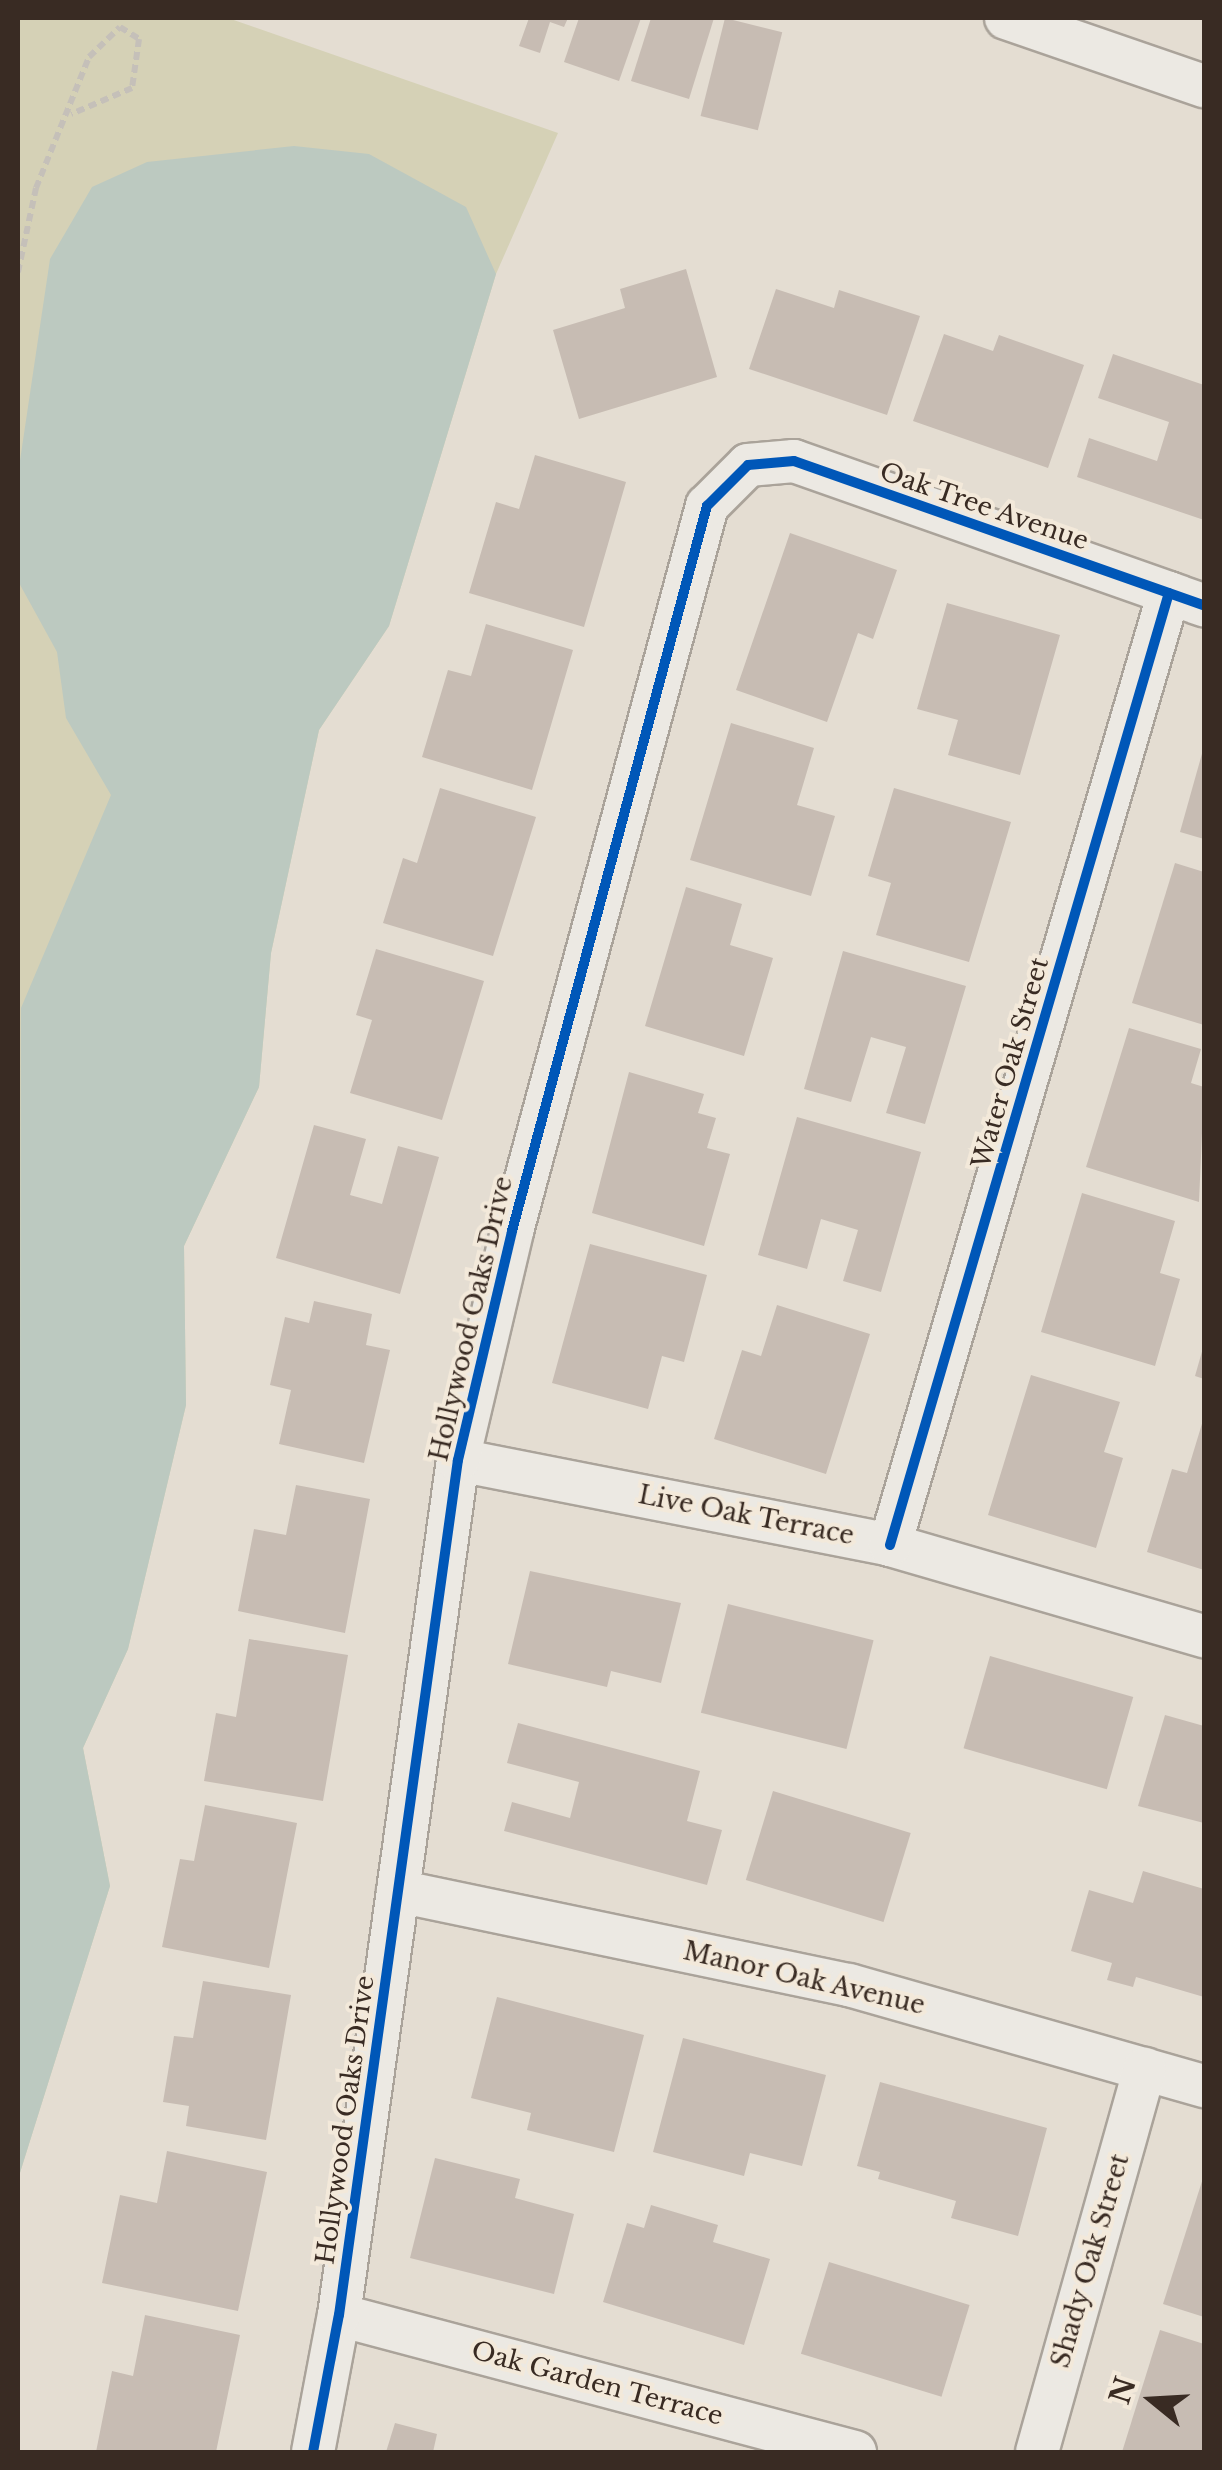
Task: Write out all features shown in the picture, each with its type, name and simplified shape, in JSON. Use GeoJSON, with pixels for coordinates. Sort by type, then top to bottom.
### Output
{"type":"FeatureCollection","features":[{"type":"Feature","properties":{"kind":"street"},"geometry":{"type":"LineString","coordinates":[[1006,18],[1204,86]]}},
{"type":"Feature","properties":{"kind":"street","name":"Oak Tree Avenue"},"geometry":{"type":"LineString","coordinates":[[748,465],[794,461],[1187,599]]}},
{"type":"Feature","properties":{"kind":"street","name":"Hollywood Oaks Drive"},"geometry":{"type":"LineString","coordinates":[[314,2452],[339,2315],[458,1460],[512,1231],[707,506],[748,465]]}},
{"type":"Feature","properties":{"kind":"street","name":"Water Oak Street"},"geometry":{"type":"LineString","coordinates":[[890,1545],[1187,599]]}},
{"type":"Feature","properties":{"kind":"street","name":"Live Oak Terrace"},"geometry":{"type":"LineString","coordinates":[[458,1460],[890,1545],[1204,1636]]}},
{"type":"Feature","properties":{"kind":"street","name":"Manor Oak Avenue"},"geometry":{"type":"LineString","coordinates":[[398,1892],[849,1985],[1204,2086]]}},
{"type":"Feature","properties":{"kind":"street","name":"Shady Oak Street"},"geometry":{"type":"LineString","coordinates":[[1037,2452],[1144,2069]]}},
{"type":"Feature","properties":{"kind":"street","name":"Oak Garden Terrace"},"geometry":{"type":"LineString","coordinates":[[339,2315],[855,2452]]}},
{"type":"Feature","properties":{"kind":"path"},"geometry":{"type":"LineString","coordinates":[[18,272],[36,188],[71,114],[89,57],[120,27],[139,39],[132,88],[71,114]]}},
{"type":"Feature","properties":{"kind":"shaded area"},"geometry":{"type":"Polygon","coordinates":[[[18,18],[228,18],[558,133],[496,274],[389,626],[319,730],[271,953],[259,1087],[184,1246],[186,1405],[128,1649],[83,1748],[110,1886],[18,2179],[18,18]]]}},
{"type":"Feature","properties":{"kind":"shaded area"},"geometry":{"type":"Polygon","coordinates":[[[294,146],[369,154],[466,207],[496,274],[389,626],[319,730],[271,953],[259,1087],[184,1246],[186,1405],[128,1649],[83,1748],[110,1886],[18,2179],[21,1008],[111,795],[66,718],[57,652],[18,581],[18,474],[50,259],[92,187],[147,162],[294,146]]]}},
{"type":"Feature","properties":{"kind":"building"},"geometry":{"type":"Polygon","coordinates":[[[529,18],[568,18],[564,27],[550,22],[540,53],[519,46],[529,18]]]}},
{"type":"Feature","properties":{"kind":"building"},"geometry":{"type":"Polygon","coordinates":[[[579,18],[641,18],[619,81],[564,62],[579,18]]]}},
{"type":"Feature","properties":{"kind":"building"},"geometry":{"type":"Polygon","coordinates":[[[651,18],[714,18],[689,99],[631,81],[651,18]]]}},
{"type":"Feature","properties":{"kind":"building"},"geometry":{"type":"Polygon","coordinates":[[[725,18],[782,32],[758,130],[701,116],[725,18]]]}},
{"type":"Feature","properties":{"kind":"building"},"geometry":{"type":"Polygon","coordinates":[[[686,269],[717,377],[579,419],[553,330],[625,308],[620,289],[686,269]]]}},
{"type":"Feature","properties":{"kind":"building"},"geometry":{"type":"Polygon","coordinates":[[[776,289],[834,308],[839,290],[920,316],[887,415],[749,369],[776,289]]]}},
{"type":"Feature","properties":{"kind":"building"},"geometry":{"type":"Polygon","coordinates":[[[944,334],[993,351],[999,335],[1084,365],[1048,468],[913,421],[944,334]]]}},
{"type":"Feature","properties":{"kind":"building"},"geometry":{"type":"Polygon","coordinates":[[[1113,354],[1204,385],[1204,520],[1077,477],[1089,438],[1157,461],[1169,422],[1098,398],[1113,354]]]}},
{"type":"Feature","properties":{"kind":"building"},"geometry":{"type":"Polygon","coordinates":[[[535,455],[626,482],[584,627],[469,593],[496,502],[519,509],[535,455]]]}},
{"type":"Feature","properties":{"kind":"building"},"geometry":{"type":"Polygon","coordinates":[[[790,533],[897,570],[873,639],[858,633],[827,722],[736,690],[790,533]]]}},
{"type":"Feature","properties":{"kind":"building"},"geometry":{"type":"Polygon","coordinates":[[[947,603],[1060,635],[1020,775],[948,755],[958,720],[917,709],[947,603]]]}},
{"type":"Feature","properties":{"kind":"building"},"geometry":{"type":"Polygon","coordinates":[[[486,624],[573,650],[532,790],[422,757],[448,670],[471,676],[486,624]]]}},
{"type":"Feature","properties":{"kind":"building"},"geometry":{"type":"Polygon","coordinates":[[[731,723],[814,748],[797,805],[835,816],[811,896],[690,860],[731,723]]]}},
{"type":"Feature","properties":{"kind":"building"},"geometry":{"type":"Polygon","coordinates":[[[1204,750],[1204,839],[1180,832],[1204,750]]]}},
{"type":"Feature","properties":{"kind":"building"},"geometry":{"type":"Polygon","coordinates":[[[440,788],[536,817],[493,956],[383,923],[403,858],[417,863],[440,788]]]}},
{"type":"Feature","properties":{"kind":"building"},"geometry":{"type":"Polygon","coordinates":[[[894,788],[1011,822],[969,962],[876,935],[891,883],[868,876],[894,788]]]}},
{"type":"Feature","properties":{"kind":"building"},"geometry":{"type":"Polygon","coordinates":[[[1175,863],[1204,872],[1204,1025],[1132,1003],[1175,863]]]}},
{"type":"Feature","properties":{"kind":"building"},"geometry":{"type":"Polygon","coordinates":[[[686,887],[742,904],[730,945],[773,958],[744,1056],[645,1026],[686,887]]]}},
{"type":"Feature","properties":{"kind":"building"},"geometry":{"type":"Polygon","coordinates":[[[376,949],[484,981],[442,1120],[350,1093],[372,1020],[356,1015],[376,949]]]}},
{"type":"Feature","properties":{"kind":"building"},"geometry":{"type":"Polygon","coordinates":[[[843,951],[966,986],[925,1124],[886,1113],[906,1047],[871,1037],[851,1102],[804,1089],[843,951]]]}},
{"type":"Feature","properties":{"kind":"building"},"geometry":{"type":"Polygon","coordinates":[[[1129,1028],[1201,1049],[1191,1083],[1204,1087],[1199,1202],[1086,1167],[1129,1028]]]}},
{"type":"Feature","properties":{"kind":"building"},"geometry":{"type":"Polygon","coordinates":[[[629,1072],[704,1094],[698,1113],[716,1118],[707,1148],[730,1154],[704,1246],[592,1213],[629,1072]]]}},
{"type":"Feature","properties":{"kind":"building"},"geometry":{"type":"Polygon","coordinates":[[[797,1117],[921,1152],[881,1292],[843,1281],[858,1230],[821,1219],[807,1269],[758,1255],[797,1117]]]}},
{"type":"Feature","properties":{"kind":"building"},"geometry":{"type":"Polygon","coordinates":[[[314,1125],[366,1139],[350,1195],[382,1204],[398,1146],[439,1157],[400,1294],[276,1258],[314,1125]]]}},
{"type":"Feature","properties":{"kind":"building"},"geometry":{"type":"Polygon","coordinates":[[[1082,1193],[1175,1221],[1160,1273],[1180,1279],[1155,1366],[1041,1332],[1082,1193]]]}},
{"type":"Feature","properties":{"kind":"building"},"geometry":{"type":"Polygon","coordinates":[[[590,1244],[707,1275],[684,1362],[662,1356],[648,1409],[552,1383],[590,1244]]]}},
{"type":"Feature","properties":{"kind":"building"},"geometry":{"type":"Polygon","coordinates":[[[314,1301],[372,1314],[366,1345],[390,1350],[364,1463],[279,1444],[291,1390],[270,1385],[285,1317],[309,1323],[314,1301]]]}},
{"type":"Feature","properties":{"kind":"building"},"geometry":{"type":"Polygon","coordinates":[[[777,1305],[870,1334],[826,1474],[714,1439],[742,1350],[761,1356],[777,1305]]]}},
{"type":"Feature","properties":{"kind":"building"},"geometry":{"type":"Polygon","coordinates":[[[1204,1348],[1204,1379],[1195,1376],[1204,1348]]]}},
{"type":"Feature","properties":{"kind":"building"},"geometry":{"type":"Polygon","coordinates":[[[1031,1375],[1120,1402],[1104,1452],[1123,1458],[1096,1548],[988,1515],[1031,1375]]]}},
{"type":"Feature","properties":{"kind":"building"},"geometry":{"type":"Polygon","coordinates":[[[1204,1417],[1204,1570],[1147,1552],[1172,1469],[1187,1473],[1204,1417]]]}},
{"type":"Feature","properties":{"kind":"building"},"geometry":{"type":"Polygon","coordinates":[[[296,1485],[370,1499],[345,1633],[238,1611],[254,1529],[286,1535],[296,1485]]]}},
{"type":"Feature","properties":{"kind":"building"},"geometry":{"type":"Polygon","coordinates":[[[530,1571],[681,1603],[661,1683],[611,1671],[607,1687],[508,1664],[530,1571]]]}},
{"type":"Feature","properties":{"kind":"building"},"geometry":{"type":"Polygon","coordinates":[[[728,1604],[874,1640],[846,1749],[701,1713],[728,1604]]]}},
{"type":"Feature","properties":{"kind":"building"},"geometry":{"type":"Polygon","coordinates":[[[249,1639],[348,1655],[323,1801],[204,1781],[216,1713],[236,1717],[249,1639]]]}},
{"type":"Feature","properties":{"kind":"building"},"geometry":{"type":"Polygon","coordinates":[[[990,1656],[1133,1697],[1107,1789],[964,1748],[990,1656]]]}},
{"type":"Feature","properties":{"kind":"building"},"geometry":{"type":"Polygon","coordinates":[[[1165,1715],[1204,1726],[1204,1823],[1138,1806],[1165,1715]]]}},
{"type":"Feature","properties":{"kind":"building"},"geometry":{"type":"Polygon","coordinates":[[[518,1723],[700,1771],[687,1821],[722,1830],[707,1885],[504,1831],[512,1802],[570,1818],[579,1782],[507,1763],[518,1723]]]}},
{"type":"Feature","properties":{"kind":"building"},"geometry":{"type":"Polygon","coordinates":[[[773,1791],[911,1833],[884,1922],[746,1880],[773,1791]]]}},
{"type":"Feature","properties":{"kind":"building"},"geometry":{"type":"Polygon","coordinates":[[[205,1805],[297,1823],[269,1968],[162,1947],[180,1859],[194,1861],[205,1805]]]}},
{"type":"Feature","properties":{"kind":"building"},"geometry":{"type":"Polygon","coordinates":[[[1143,1871],[1204,1889],[1204,1997],[1136,1977],[1133,1987],[1107,1980],[1112,1963],[1071,1951],[1089,1890],[1133,1903],[1143,1871]]]}},
{"type":"Feature","properties":{"kind":"building"},"geometry":{"type":"Polygon","coordinates":[[[203,1981],[291,1995],[266,2140],[186,2126],[189,2106],[163,2102],[174,2036],[193,2038],[203,1981]]]}},
{"type":"Feature","properties":{"kind":"building"},"geometry":{"type":"Polygon","coordinates":[[[497,1997],[644,2035],[614,2152],[527,2130],[531,2113],[471,2098],[497,1997]]]}},
{"type":"Feature","properties":{"kind":"building"},"geometry":{"type":"Polygon","coordinates":[[[683,2038],[826,2075],[802,2166],[750,2153],[744,2176],[653,2152],[683,2038]]]}},
{"type":"Feature","properties":{"kind":"building"},"geometry":{"type":"Polygon","coordinates":[[[880,2082],[1047,2128],[1018,2236],[951,2218],[956,2201],[878,2179],[880,2172],[857,2166],[880,2082]]]}},
{"type":"Feature","properties":{"kind":"building"},"geometry":{"type":"Polygon","coordinates":[[[167,2151],[267,2172],[238,2311],[102,2283],[120,2195],[157,2203],[167,2151]]]}},
{"type":"Feature","properties":{"kind":"building"},"geometry":{"type":"Polygon","coordinates":[[[435,2158],[520,2179],[515,2198],[574,2214],[554,2294],[410,2258],[435,2158]]]}},
{"type":"Feature","properties":{"kind":"building"},"geometry":{"type":"Polygon","coordinates":[[[1204,2175],[1204,2317],[1163,2304],[1204,2175]]]}},
{"type":"Feature","properties":{"kind":"building"},"geometry":{"type":"Polygon","coordinates":[[[651,2205],[718,2225],[713,2242],[770,2259],[744,2345],[603,2302],[627,2223],[644,2228],[651,2205]]]}},
{"type":"Feature","properties":{"kind":"building"},"geometry":{"type":"Polygon","coordinates":[[[829,2262],[970,2305],[942,2397],[801,2354],[829,2262]]]}},
{"type":"Feature","properties":{"kind":"building"},"geometry":{"type":"Polygon","coordinates":[[[145,2315],[240,2335],[216,2452],[96,2452],[112,2371],[133,2376],[145,2315]]]}},
{"type":"Feature","properties":{"kind":"building"},"geometry":{"type":"Polygon","coordinates":[[[1160,2330],[1204,2344],[1204,2452],[1122,2452],[1160,2330]]]}},
{"type":"Feature","properties":{"kind":"building"},"geometry":{"type":"Polygon","coordinates":[[[395,2423],[437,2434],[433,2452],[386,2452],[395,2423]]]}},
{"type":"Feature","properties":{"kind":"cycle path"},"geometry":{"type":"LineString","coordinates":[[313,2452],[339,2315],[458,1460],[512,1231],[707,506],[748,465],[794,461],[1204,605]]}},
{"type":"Feature","properties":{"kind":"cycle path"},"geometry":{"type":"LineString","coordinates":[[890,1545],[1169,593]]}}]}
